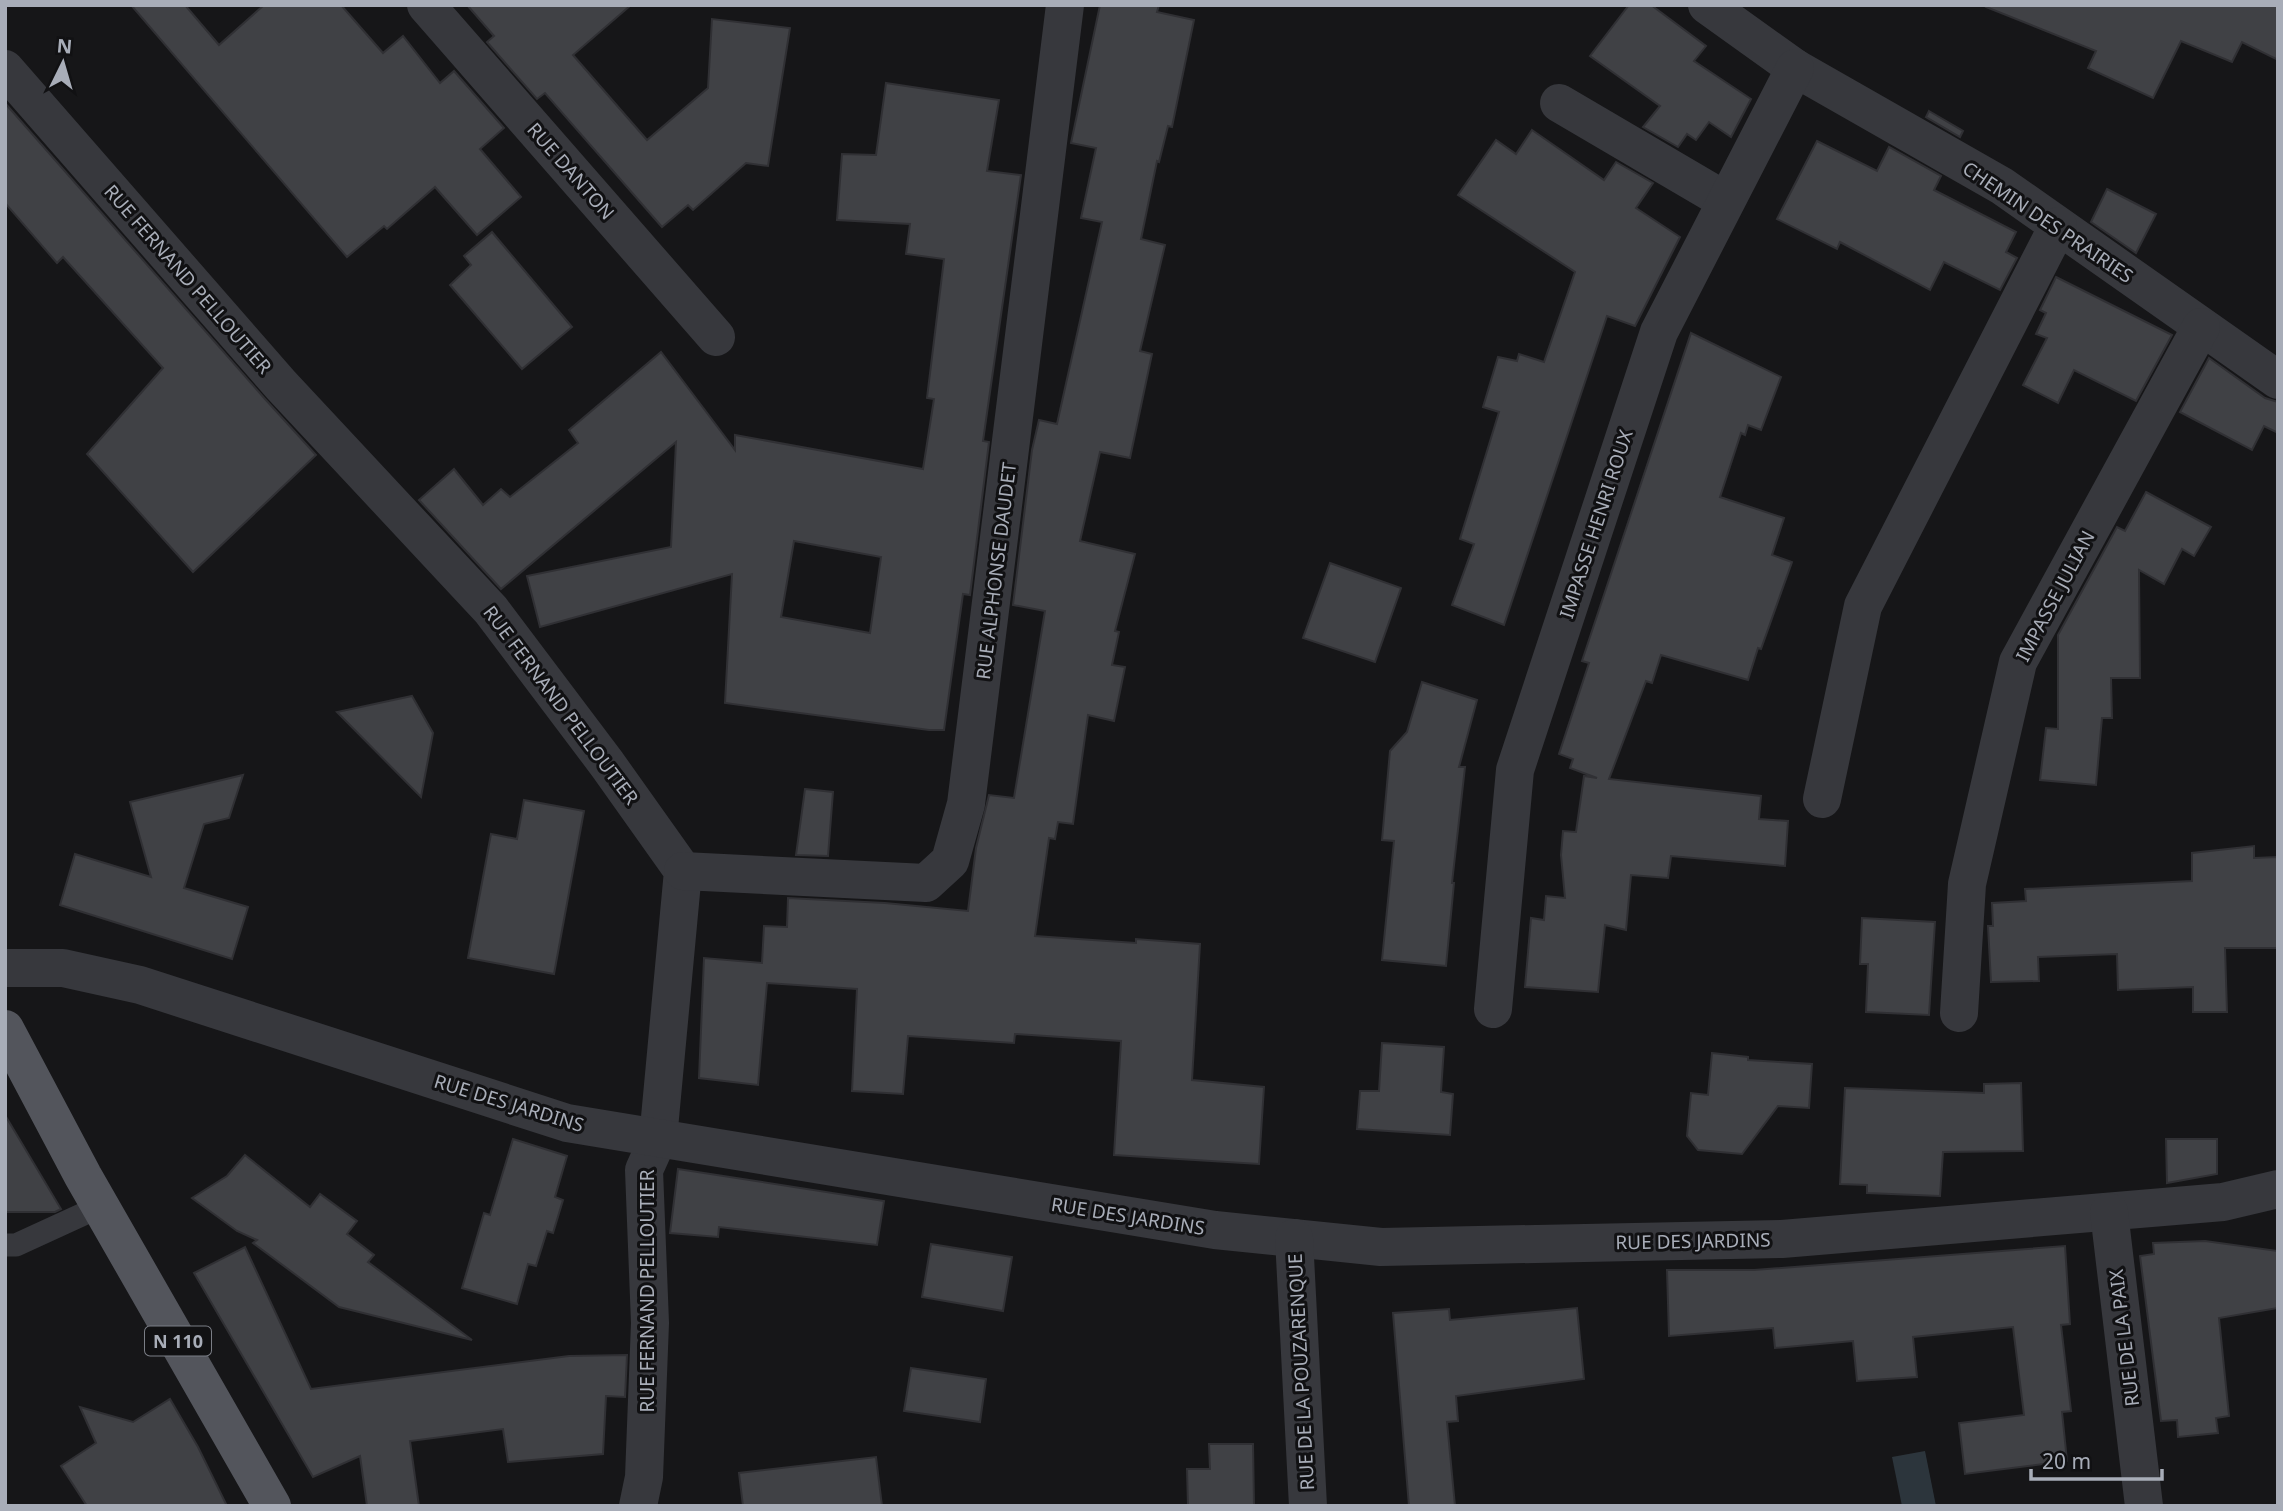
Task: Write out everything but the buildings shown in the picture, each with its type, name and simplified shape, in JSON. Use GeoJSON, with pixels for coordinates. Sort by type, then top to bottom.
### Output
{"type":"FeatureCollection","features":[{"type":"Feature","properties":{"kind":"main road","name":"N 110"},"geometry":{"type":"LineString","coordinates":[[5,1029],[101,1206],[272,1506]]}},
{"type":"Feature","properties":{"kind":"street","name":"RUE DANTON"},"geometry":{"type":"LineString","coordinates":[[426,5],[716,337]]}},
{"type":"Feature","properties":{"kind":"street","name":"RUE ALPHONSE DAUDET"},"geometry":{"type":"LineString","coordinates":[[683,871],[926,883],[950,861],[966,804],[1065,5]]}},
{"type":"Feature","properties":{"kind":"street","name":"CHEMIN DES PRAIRIES"},"geometry":{"type":"LineString","coordinates":[[1707,5],[1794,68],[2002,186],[2278,380]]}},
{"type":"Feature","properties":{"kind":"street","name":"IMPASSE HENRI ROUX"},"geometry":{"type":"LineString","coordinates":[[1493,1009],[1515,770],[1659,332],[1794,68]]}},
{"type":"Feature","properties":{"kind":"street","name":"RUE FERNAND PELLOUTIER"},"geometry":{"type":"LineString","coordinates":[[5,69],[281,385],[491,610],[607,764],[683,871],[658,1139],[644,1170],[650,1323],[644,1477],[638,1506]]}},
{"type":"Feature","properties":{"kind":"street"},"geometry":{"type":"LineString","coordinates":[[1559,103],[1726,201]]}},
{"type":"Feature","properties":{"kind":"street"},"geometry":{"type":"LineString","coordinates":[[1822,799],[1863,606],[2058,226]]}},
{"type":"Feature","properties":{"kind":"street","name":"IMPASSE JULIAN"},"geometry":{"type":"LineString","coordinates":[[1959,1013],[1967,884],[2018,662],[2201,327]]}},
{"type":"Feature","properties":{"kind":"street","name":"RUE DES JARDINS"},"geometry":{"type":"LineString","coordinates":[[5,968],[62,968],[139,985],[567,1124],[1215,1230],[1381,1247],[1782,1239],[2223,1202],[2278,1189]]}},
{"type":"Feature","properties":{"kind":"street","name":"RUE DE LA PAIX"},"geometry":{"type":"LineString","coordinates":[[2109,1212],[2144,1506]]}},
{"type":"Feature","properties":{"kind":"street","name":"RUE DE LA POUZARENQUE"},"geometry":{"type":"LineString","coordinates":[[1294,1238],[1308,1506]]}},
{"type":"Feature","properties":{"kind":"lane"},"geometry":{"type":"LineString","coordinates":[[5,1245],[16,1245],[101,1206]]}},
{"type":"Feature","properties":{"kind":"shaded area"},"geometry":{"type":"Polygon","coordinates":[[[1925,1451],[1936,1506],[1902,1506],[1892,1457],[1925,1451]]]}}]}
